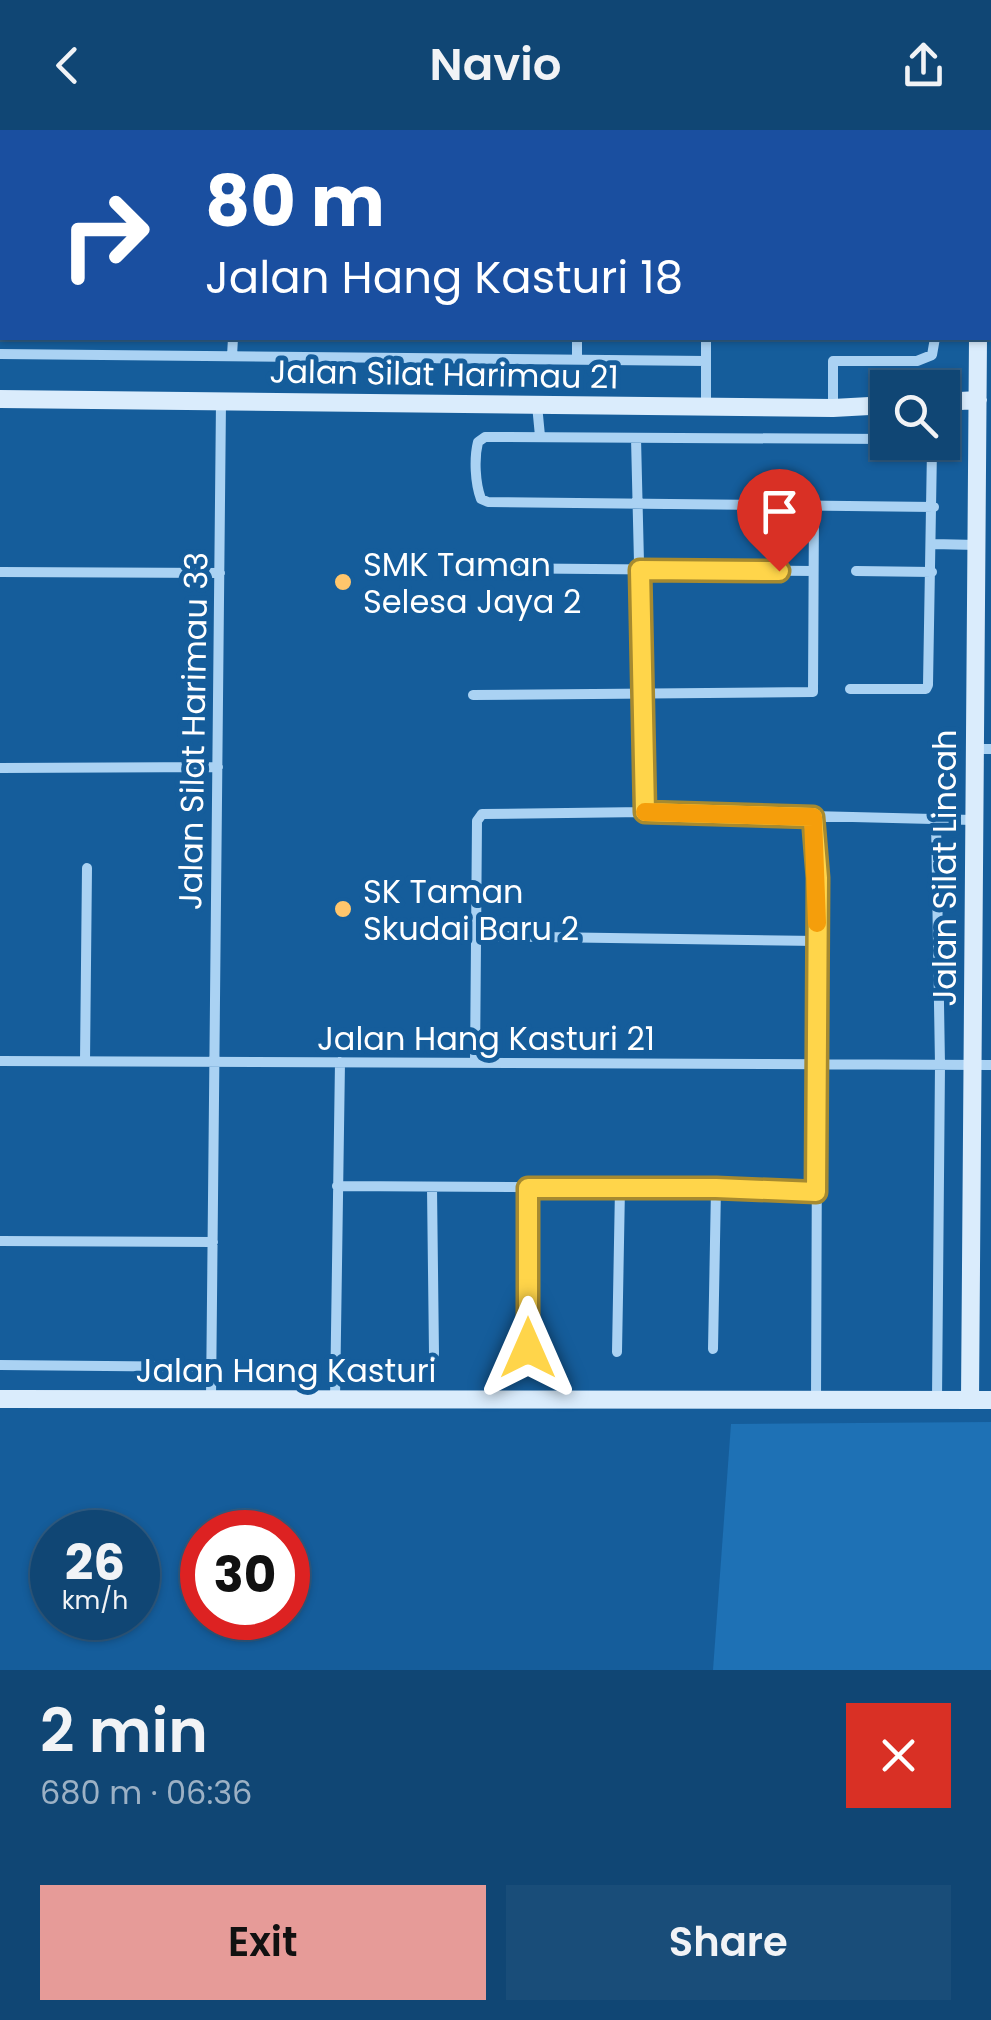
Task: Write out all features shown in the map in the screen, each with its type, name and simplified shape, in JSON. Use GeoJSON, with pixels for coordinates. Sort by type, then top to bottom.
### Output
{"type":"FeatureCollection","features":[{"type":"Feature","properties":{"kind":"street"},"geometry":{"type":"LineString","coordinates":[[232,340],[232,356]]}},
{"type":"Feature","properties":{"kind":"street"},"geometry":{"type":"LineString","coordinates":[[577,360],[578,340]]}},
{"type":"Feature","properties":{"kind":"street"},"geometry":{"type":"LineString","coordinates":[[706,340],[706,407]]}},
{"type":"Feature","properties":{"kind":"street"},"geometry":{"type":"LineString","coordinates":[[833,408],[833,362],[917,360],[932,355],[935,340]]}},
{"type":"Feature","properties":{"kind":"street","name":"Jalan Silat Lincah"},"geometry":{"type":"LineString","coordinates":[[970,1400],[982,1065],[973,820],[983,749],[976,545],[978,340]]}},
{"type":"Feature","properties":{"kind":"street"},"geometry":{"type":"LineString","coordinates":[[0,354],[706,360]]}},
{"type":"Feature","properties":{"kind":"street","name":"Jalan Silat Harimau 21"},"geometry":{"type":"LineString","coordinates":[[0,399],[870,406]]}},
{"type":"Feature","properties":{"kind":"street"},"geometry":{"type":"LineString","coordinates":[[960,401],[978,400]]}},
{"type":"Feature","properties":{"kind":"street","name":"Jalan Silat Harimau 33"},"geometry":{"type":"LineString","coordinates":[[211,1400],[222,402]]}},
{"type":"Feature","properties":{"kind":"street"},"geometry":{"type":"LineString","coordinates":[[537,405],[540,436]]}},
{"type":"Feature","properties":{"kind":"street"},"geometry":{"type":"LineString","coordinates":[[870,439],[486,437],[478,442],[478,492],[484,501],[934,507]]}},
{"type":"Feature","properties":{"kind":"street"},"geometry":{"type":"LineString","coordinates":[[636,438],[645,812]]}},
{"type":"Feature","properties":{"kind":"street"},"geometry":{"type":"LineString","coordinates":[[850,689],[926,689],[932,460]]}},
{"type":"Feature","properties":{"kind":"street"},"geometry":{"type":"LineString","coordinates":[[473,694],[813,692],[814,505]]}},
{"type":"Feature","properties":{"kind":"street"},"geometry":{"type":"LineString","coordinates":[[933,544],[976,545]]}},
{"type":"Feature","properties":{"kind":"street"},"geometry":{"type":"LineString","coordinates":[[492,568],[814,571]]}},
{"type":"Feature","properties":{"kind":"street"},"geometry":{"type":"LineString","coordinates":[[856,571],[932,572]]}},
{"type":"Feature","properties":{"kind":"street"},"geometry":{"type":"LineString","coordinates":[[0,572],[220,573]]}},
{"type":"Feature","properties":{"kind":"street"},"geometry":{"type":"LineString","coordinates":[[0,768],[218,767]]}},
{"type":"Feature","properties":{"kind":"street"},"geometry":{"type":"LineString","coordinates":[[475,1063],[477,821],[482,814],[645,812],[973,820]]}},
{"type":"Feature","properties":{"kind":"street"},"geometry":{"type":"LineString","coordinates":[[813,817],[817,940],[816,1400]]}},
{"type":"Feature","properties":{"kind":"street"},"geometry":{"type":"LineString","coordinates":[[936,820],[940,1065],[936,1400]]}},
{"type":"Feature","properties":{"kind":"street"},"geometry":{"type":"LineString","coordinates":[[85,1061],[86,868]]}},
{"type":"Feature","properties":{"kind":"street"},"geometry":{"type":"LineString","coordinates":[[478,936],[817,940]]}},
{"type":"Feature","properties":{"kind":"street","name":"Jalan Hang Kasturi 21"},"geometry":{"type":"LineString","coordinates":[[0,1061],[982,1065]]}},
{"type":"Feature","properties":{"kind":"street"},"geometry":{"type":"LineString","coordinates":[[335,1400],[340,1062]]}},
{"type":"Feature","properties":{"kind":"street"},"geometry":{"type":"LineString","coordinates":[[337,1186],[816,1192]]}},
{"type":"Feature","properties":{"kind":"street"},"geometry":{"type":"LineString","coordinates":[[432,1188],[434,1354]]}},
{"type":"Feature","properties":{"kind":"street"},"geometry":{"type":"LineString","coordinates":[[528,1188],[528,1348]]}},
{"type":"Feature","properties":{"kind":"street"},"geometry":{"type":"LineString","coordinates":[[617,1352],[620,1188]]}},
{"type":"Feature","properties":{"kind":"street"},"geometry":{"type":"LineString","coordinates":[[713,1349],[716,1188]]}},
{"type":"Feature","properties":{"kind":"street"},"geometry":{"type":"LineString","coordinates":[[0,1241],[213,1242]]}},
{"type":"Feature","properties":{"kind":"street"},"geometry":{"type":"LineString","coordinates":[[0,1365],[211,1368]]}},
{"type":"Feature","properties":{"kind":"street","name":"Jalan Hang Kasturi"},"geometry":{"type":"LineString","coordinates":[[0,1399],[991,1400]]}},
{"type":"Feature","properties":{"kind":"shaded area"},"geometry":{"type":"Polygon","coordinates":[[[991,1422],[991,1670],[713,1670],[731,1424],[991,1422]]]}},
{"type":"Feature","properties":{"kind":"slow traffic"},"geometry":{"type":"LineString","coordinates":[[645,812],[813,817],[817,923]]}},
{"type":"Feature","properties":{"kind":"place","name":"SMK Taman Selesa Jaya 2"},"geometry":{"type":"Point","coordinates":[343,582]}},
{"type":"Feature","properties":{"kind":"place","name":"SK Taman Skudai Baru 2"},"geometry":{"type":"Point","coordinates":[343,909]}},
{"type":"Feature","properties":{"kind":"route"},"geometry":{"type":"LineString","coordinates":[[528,1348],[528,1188],[816,1192],[818,878],[813,817],[645,812],[640,570],[779,571]]}}]}
